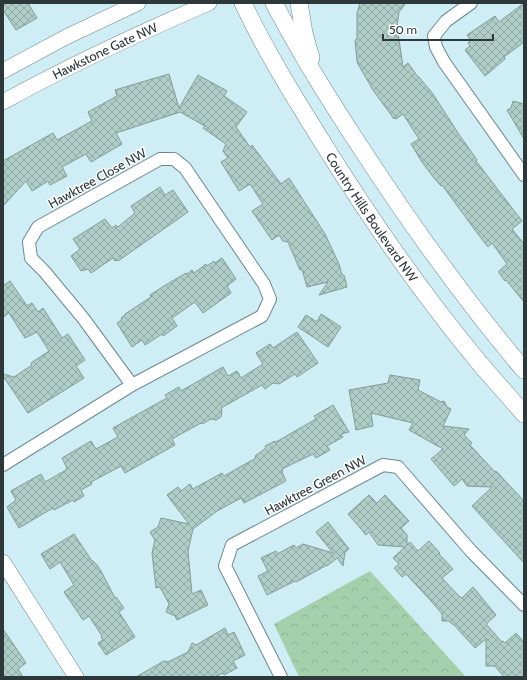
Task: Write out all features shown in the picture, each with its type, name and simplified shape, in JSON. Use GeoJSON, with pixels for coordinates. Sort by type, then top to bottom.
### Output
{"type":"FeatureCollection","features":[{"type":"Feature","properties":{"kind":"main road","name":"Country Hills Boulevard NW"},"geometry":{"type":"LineString","coordinates":[[243,3],[258,34],[295,98],[350,186],[411,274],[473,355],[524,414]]}},
{"type":"Feature","properties":{"kind":"main road"},"geometry":{"type":"LineString","coordinates":[[274,3],[316,79],[389,192],[446,271],[524,370]]}},
{"type":"Feature","properties":{"kind":"main road"},"geometry":{"type":"LineString","coordinates":[[300,3],[304,33],[316,79]]}},
{"type":"Feature","properties":{"kind":"street"},"geometry":{"type":"LineString","coordinates":[[3,71],[66,37],[138,3]]}},
{"type":"Feature","properties":{"kind":"street","name":"Hawkstone Gate NW"},"geometry":{"type":"LineString","coordinates":[[3,102],[112,47],[209,3]]}},
{"type":"Feature","properties":{"kind":"street"},"geometry":{"type":"LineString","coordinates":[[471,3],[446,21],[434,36],[436,48],[444,62],[524,175]]}},
{"type":"Feature","properties":{"kind":"street","name":"Hawktree Close NW"},"geometry":{"type":"LineString","coordinates":[[3,465],[132,385],[262,316],[270,299],[264,284],[185,168],[174,159],[160,159],[38,227],[29,242],[31,258],[44,271],[83,318],[132,385]]}},
{"type":"Feature","properties":{"kind":"street","name":"Hawktree Green NW"},"geometry":{"type":"LineString","coordinates":[[280,677],[225,566],[232,545],[383,465],[398,467],[472,551],[524,605]]}},
{"type":"Feature","properties":{"kind":"street"},"geometry":{"type":"LineString","coordinates":[[3,562],[76,677]]}},
{"type":"Feature","properties":{"kind":"green space"},"geometry":{"type":"Polygon","coordinates":[[[370,571],[466,677],[299,677],[274,624],[370,571]]]}},
{"type":"Feature","properties":{"kind":"building"},"geometry":{"type":"Polygon","coordinates":[[[3,3],[28,3],[37,18],[16,30],[3,10],[3,3]]]}},
{"type":"Feature","properties":{"kind":"building"},"geometry":{"type":"Polygon","coordinates":[[[360,3],[406,3],[399,12],[397,26],[403,67],[408,63],[433,94],[477,160],[476,161],[522,221],[512,229],[524,244],[524,302],[499,273],[499,271],[507,264],[492,243],[488,247],[442,185],[441,186],[434,178],[422,162],[411,144],[419,139],[403,114],[394,119],[373,90],[358,64],[355,40],[357,39],[357,13],[360,3]]]}},
{"type":"Feature","properties":{"kind":"building"},"geometry":{"type":"Polygon","coordinates":[[[524,3],[524,42],[504,57],[505,59],[485,76],[465,50],[470,46],[468,43],[471,40],[467,35],[495,16],[499,22],[524,3]]]}},
{"type":"Feature","properties":{"kind":"building"},"geometry":{"type":"Polygon","coordinates":[[[169,74],[179,108],[198,75],[227,91],[224,96],[247,112],[236,127],[250,147],[252,145],[281,184],[289,178],[325,234],[339,264],[342,275],[344,275],[347,287],[319,295],[328,282],[307,287],[302,269],[300,270],[288,242],[283,241],[279,235],[272,240],[252,211],[263,204],[250,184],[239,191],[221,162],[228,158],[223,151],[226,144],[203,128],[205,126],[180,112],[116,133],[122,144],[91,162],[86,154],[62,167],[67,176],[50,185],[48,181],[32,191],[26,181],[3,206],[3,161],[53,133],[57,140],[92,121],[88,112],[117,96],[115,90],[169,74]]]}},
{"type":"Feature","properties":{"kind":"building"},"geometry":{"type":"Polygon","coordinates":[[[513,101],[524,104],[524,139],[507,110],[511,108],[513,101]]]}},
{"type":"Feature","properties":{"kind":"building"},"geometry":{"type":"Polygon","coordinates":[[[160,187],[165,195],[173,190],[188,212],[118,261],[115,261],[113,258],[91,273],[88,269],[81,271],[71,256],[80,249],[73,239],[105,219],[112,228],[116,225],[118,227],[135,213],[131,206],[160,187]]]}},
{"type":"Feature","properties":{"kind":"building"},"geometry":{"type":"Polygon","coordinates":[[[222,258],[236,279],[227,286],[231,293],[203,313],[195,302],[172,318],[177,326],[163,336],[162,334],[145,345],[142,340],[132,347],[117,323],[122,320],[121,318],[125,314],[151,297],[150,295],[186,273],[187,274],[192,270],[194,273],[206,264],[207,266],[214,261],[215,263],[222,258]]]}},
{"type":"Feature","properties":{"kind":"building"},"geometry":{"type":"Polygon","coordinates":[[[10,281],[27,306],[32,303],[38,312],[43,308],[62,338],[68,334],[85,360],[76,366],[84,378],[28,413],[3,374],[14,377],[49,351],[37,332],[25,338],[9,313],[3,317],[3,286],[10,281]]]}},
{"type":"Feature","properties":{"kind":"building"},"geometry":{"type":"Polygon","coordinates":[[[321,314],[341,327],[328,347],[298,327],[306,315],[317,322],[321,314]]]}},
{"type":"Feature","properties":{"kind":"building"},"geometry":{"type":"Polygon","coordinates":[[[297,332],[318,363],[297,377],[295,374],[279,384],[273,383],[265,389],[262,385],[221,408],[221,417],[216,420],[211,419],[202,424],[201,423],[172,439],[175,445],[125,473],[121,466],[91,482],[92,484],[81,490],[84,496],[74,502],[73,500],[54,510],[53,508],[19,528],[7,507],[16,500],[11,491],[41,474],[45,482],[66,470],[67,468],[62,458],[91,441],[96,449],[118,437],[113,428],[167,398],[165,395],[179,387],[181,391],[223,367],[228,376],[237,371],[241,378],[263,364],[256,353],[270,344],[273,348],[297,332]]]}},
{"type":"Feature","properties":{"kind":"building"},"geometry":{"type":"Polygon","coordinates":[[[390,375],[420,380],[418,390],[441,402],[444,401],[447,407],[451,409],[443,426],[469,429],[464,435],[472,443],[470,445],[524,501],[524,563],[472,506],[492,487],[467,486],[462,479],[454,486],[431,459],[443,449],[409,430],[413,423],[371,413],[373,426],[356,430],[349,390],[388,383],[390,375]]]}},
{"type":"Feature","properties":{"kind":"building"},"geometry":{"type":"Polygon","coordinates":[[[333,405],[349,432],[341,434],[343,437],[327,446],[330,450],[316,458],[313,454],[282,469],[286,481],[244,503],[241,498],[217,511],[193,529],[188,551],[192,594],[201,590],[208,605],[177,620],[175,616],[166,612],[169,604],[160,587],[156,588],[152,553],[155,540],[150,532],[158,527],[161,518],[189,524],[167,495],[178,487],[181,491],[190,484],[193,489],[222,473],[224,476],[256,458],[255,456],[266,448],[265,446],[275,441],[276,442],[316,419],[314,416],[333,405]]]}},
{"type":"Feature","properties":{"kind":"building"},"geometry":{"type":"Polygon","coordinates":[[[369,495],[377,503],[385,495],[409,521],[401,528],[407,535],[407,545],[410,542],[418,551],[429,541],[440,553],[439,554],[453,569],[442,578],[459,596],[462,598],[473,587],[496,615],[486,624],[502,642],[503,641],[505,643],[516,633],[524,642],[524,677],[504,677],[495,666],[486,666],[486,639],[475,648],[454,625],[449,621],[442,621],[442,614],[406,574],[402,577],[394,568],[399,564],[393,558],[405,547],[378,545],[369,532],[366,535],[348,514],[369,495]]]}},
{"type":"Feature","properties":{"kind":"building"},"geometry":{"type":"Polygon","coordinates":[[[328,522],[349,549],[345,552],[343,566],[337,558],[327,566],[267,595],[258,576],[268,571],[261,558],[276,551],[277,554],[294,545],[296,548],[303,544],[333,553],[316,532],[328,522]]]}},
{"type":"Feature","properties":{"kind":"building"},"geometry":{"type":"Polygon","coordinates":[[[74,534],[92,561],[101,571],[115,598],[116,597],[124,608],[119,612],[135,637],[106,655],[98,643],[103,640],[101,637],[102,636],[89,616],[83,620],[64,592],[74,585],[60,562],[50,569],[41,554],[74,534]]]}},
{"type":"Feature","properties":{"kind":"building"},"geometry":{"type":"Polygon","coordinates":[[[225,628],[228,635],[234,632],[245,655],[233,661],[237,668],[224,675],[223,673],[214,677],[136,677],[164,661],[168,662],[188,652],[192,643],[196,645],[225,628]]]}},
{"type":"Feature","properties":{"kind":"building"},"geometry":{"type":"Polygon","coordinates":[[[3,629],[26,663],[18,669],[23,677],[3,677],[3,629]]]}}]}
